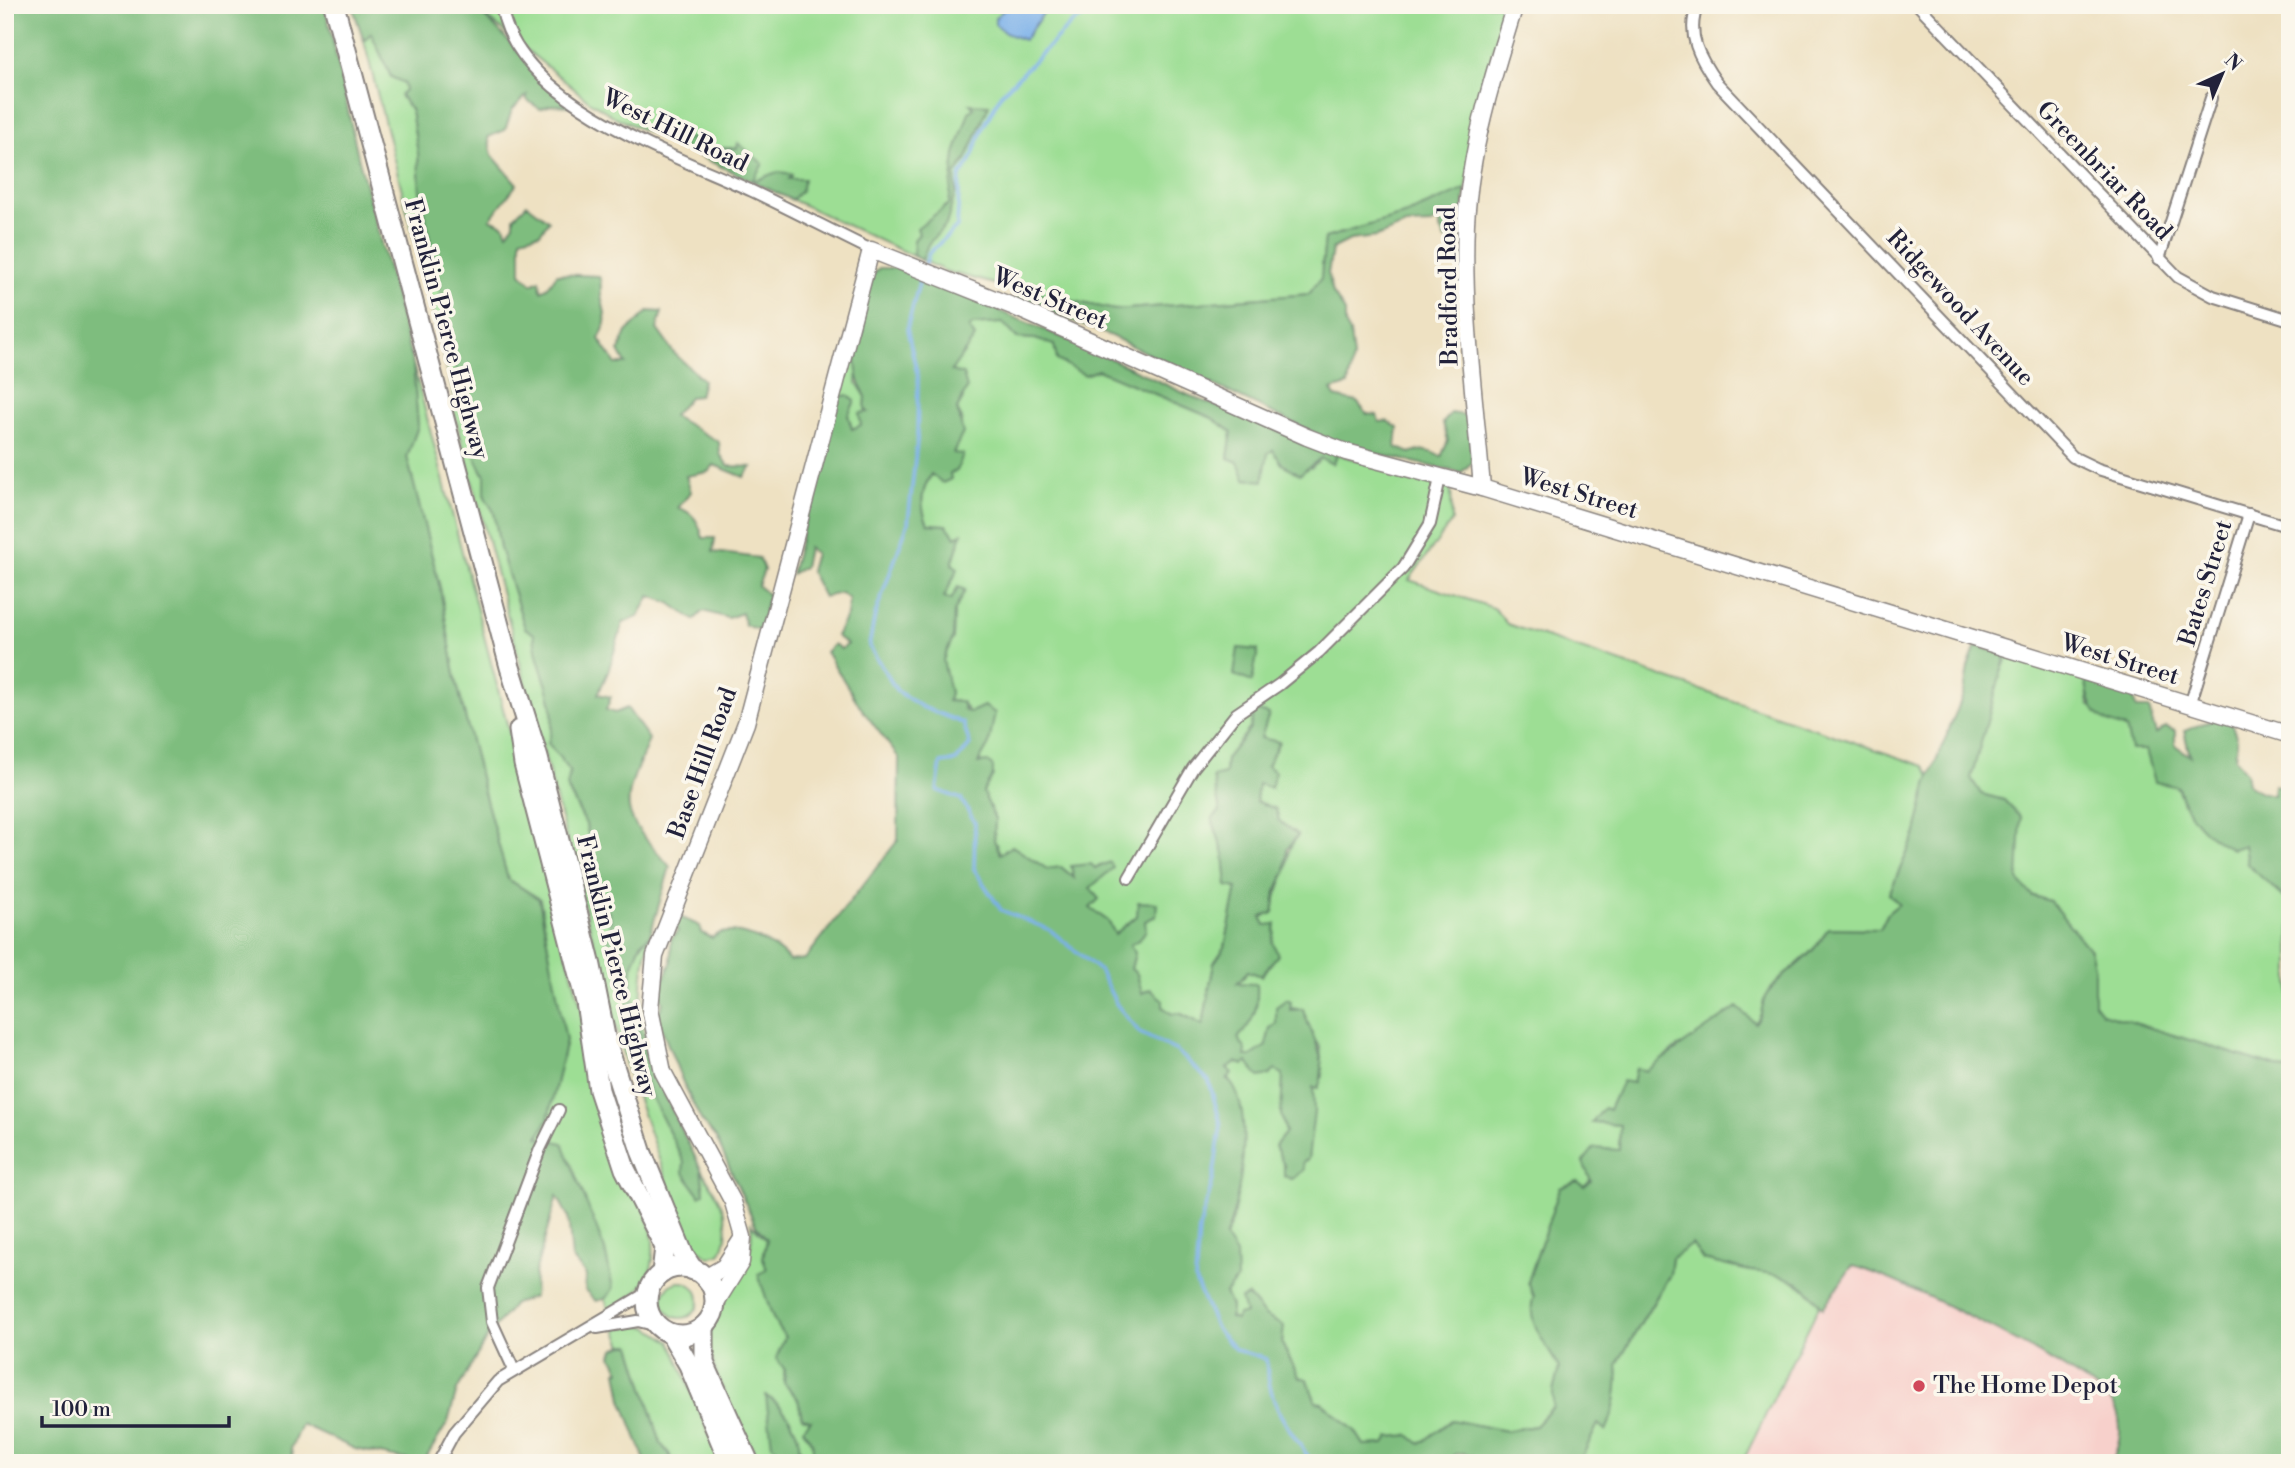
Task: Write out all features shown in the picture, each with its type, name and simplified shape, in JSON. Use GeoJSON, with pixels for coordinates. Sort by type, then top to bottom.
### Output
{"type":"FeatureCollection","features":[{"type":"Feature","properties":{"kind":"highway","name":"Franklin Pierce Highway"},"geometry":{"type":"LineString","coordinates":[[334,5],[510,667],[538,758],[591,965],[606,1041],[641,1151],[684,1256],[699,1274]]}},
{"type":"Feature","properties":{"kind":"highway","name":"Franklin Pierce Highway"},"geometry":{"type":"LineString","coordinates":[[510,667],[524,764],[586,1002],[599,1090],[625,1169],[665,1247],[662,1273]]}},
{"type":"Feature","properties":{"kind":"highway"},"geometry":{"type":"LineString","coordinates":[[730,1463],[689,1365],[647,1306],[649,1292],[662,1273],[679,1267],[699,1274],[713,1289],[715,1304],[704,1326],[704,1363],[749,1463]]}},
{"type":"Feature","properties":{"kind":"highway"},"geometry":{"type":"LineString","coordinates":[[664,1330],[691,1334],[704,1326]]}},
{"type":"Feature","properties":{"kind":"street","name":"West Hill Road"},"geometry":{"type":"LineString","coordinates":[[501,5],[505,23],[530,61],[580,108],[621,132],[754,192],[871,250]]}},
{"type":"Feature","properties":{"kind":"street","name":"Bradford Road"},"geometry":{"type":"LineString","coordinates":[[1482,488],[1467,289],[1466,221],[1478,133],[1515,5]]}},
{"type":"Feature","properties":{"kind":"street","name":"Ridgewood Avenue"},"geometry":{"type":"LineString","coordinates":[[1698,5],[1693,26],[1694,41],[1717,83],[2073,457],[2098,469],[2290,527]]}},
{"type":"Feature","properties":{"kind":"street","name":"Greenbriar Road"},"geometry":{"type":"LineString","coordinates":[[1918,5],[2178,277],[2213,296],[2290,320]]}},
{"type":"Feature","properties":{"kind":"street"},"geometry":{"type":"LineString","coordinates":[[2160,259],[2211,98]]}},
{"type":"Feature","properties":{"kind":"street","name":"West Street"},"geometry":{"type":"LineString","coordinates":[[871,250],[1025,312],[1346,452],[1482,488],[2290,735]]}},
{"type":"Feature","properties":{"kind":"street","name":"Base Hill Road"},"geometry":{"type":"LineString","coordinates":[[715,1304],[741,1262],[743,1237],[733,1202],[663,1072],[650,1009],[655,956],[746,723],[871,250]]}},
{"type":"Feature","properties":{"kind":"street"},"geometry":{"type":"LineString","coordinates":[[1129,878],[1192,768],[1236,713],[1280,684],[1319,652],[1403,568],[1430,524],[1440,478]]}},
{"type":"Feature","properties":{"kind":"street","name":"Bates Street"},"geometry":{"type":"LineString","coordinates":[[2190,705],[2249,514]]}},
{"type":"Feature","properties":{"kind":"street"},"geometry":{"type":"LineString","coordinates":[[514,1370],[492,1322],[488,1288],[540,1149],[559,1110]]}},
{"type":"Feature","properties":{"kind":"street"},"geometry":{"type":"LineString","coordinates":[[699,1274],[723,1267],[743,1237]]}},
{"type":"Feature","properties":{"kind":"street"},"geometry":{"type":"LineString","coordinates":[[438,1463],[454,1433],[498,1381],[649,1292]]}},
{"type":"Feature","properties":{"kind":"street"},"geometry":{"type":"LineString","coordinates":[[584,1332],[626,1321],[638,1321],[664,1330]]}},
{"type":"Feature","properties":{"kind":"shaded area"},"geometry":{"type":"Polygon","coordinates":[[[1851,1241],[2161,1387],[2213,1463],[1742,1463],[1851,1241]]]}},
{"type":"Feature","properties":{"kind":"green space"},"geometry":{"type":"Polygon","coordinates":[[[5,5],[325,5],[358,156],[413,364],[418,426],[407,457],[440,588],[456,680],[508,879],[539,899],[566,1040],[548,1119],[538,1137],[563,1143],[605,1250],[613,1289],[605,1299],[596,1301],[585,1290],[586,1275],[572,1258],[568,1216],[557,1196],[535,1273],[534,1297],[514,1304],[488,1336],[457,1390],[448,1422],[423,1463],[355,1449],[301,1424],[291,1448],[293,1463],[5,1463],[5,5]]]}},
{"type":"Feature","properties":{"kind":"green space"},"geometry":{"type":"Polygon","coordinates":[[[352,5],[472,5],[573,106],[551,105],[540,109],[527,100],[527,95],[512,110],[505,130],[488,137],[492,155],[517,184],[490,219],[504,225],[507,233],[514,224],[514,217],[527,204],[549,221],[540,233],[521,238],[521,273],[532,284],[540,280],[541,291],[547,288],[557,274],[599,276],[605,320],[599,339],[616,364],[626,364],[619,351],[627,332],[648,311],[662,312],[657,329],[674,353],[703,380],[699,396],[689,397],[673,416],[719,442],[720,454],[728,466],[752,467],[744,477],[714,465],[708,472],[686,476],[691,492],[678,508],[695,519],[703,538],[715,538],[713,552],[759,558],[764,570],[758,586],[769,595],[759,630],[745,625],[742,613],[728,618],[703,611],[694,620],[670,603],[650,596],[638,617],[623,623],[608,672],[598,694],[611,697],[606,710],[615,713],[627,708],[649,739],[632,782],[629,808],[640,831],[670,867],[650,935],[641,943],[632,968],[631,990],[645,1055],[701,1169],[704,1193],[700,1196],[683,1172],[684,1162],[649,1092],[630,1026],[624,968],[606,945],[611,929],[610,915],[602,901],[586,824],[567,787],[570,771],[548,743],[552,727],[551,699],[539,662],[534,634],[525,628],[500,548],[494,512],[485,497],[485,476],[472,450],[473,431],[456,404],[459,384],[420,191],[418,153],[411,110],[400,95],[405,90],[404,83],[391,77],[371,33],[364,41],[352,5]]]}},
{"type":"Feature","properties":{"kind":"green space"},"geometry":{"type":"Polygon","coordinates":[[[472,5],[1507,5],[1482,87],[1466,189],[1407,214],[1325,238],[1321,278],[1309,294],[1115,310],[945,271],[615,117],[589,101],[472,5]]]}},
{"type":"Feature","properties":{"kind":"green space"},"geometry":{"type":"Polygon","coordinates":[[[371,32],[391,77],[404,82],[405,90],[400,96],[411,110],[418,153],[420,191],[459,384],[457,404],[473,431],[472,450],[485,476],[485,497],[494,512],[500,548],[525,628],[534,634],[539,662],[551,699],[552,727],[548,743],[571,771],[567,788],[586,824],[602,901],[610,915],[611,929],[606,946],[624,968],[630,1026],[642,1062],[664,1117],[704,1193],[701,1169],[723,1210],[727,1232],[720,1254],[709,1257],[700,1251],[681,1228],[670,1205],[668,1184],[627,1069],[453,408],[456,404],[364,41],[371,32]]]}},
{"type":"Feature","properties":{"kind":"green space"},"geometry":{"type":"Polygon","coordinates":[[[970,104],[989,105],[966,160],[955,175],[956,191],[946,225],[928,244],[922,260],[913,256],[914,240],[919,234],[917,228],[949,204],[955,154],[969,112],[974,108],[970,104]]]}},
{"type":"Feature","properties":{"kind":"green space"},"geometry":{"type":"Polygon","coordinates":[[[689,138],[711,148],[737,148],[738,143],[763,164],[752,181],[781,172],[786,173],[792,175],[789,179],[804,179],[801,191],[792,200],[678,146],[689,138]]]}},
{"type":"Feature","properties":{"kind":"green space"},"geometry":{"type":"Polygon","coordinates":[[[1466,189],[1460,239],[1445,240],[1440,229],[1441,218],[1432,224],[1406,225],[1376,237],[1350,240],[1332,249],[1328,274],[1333,293],[1345,312],[1353,358],[1348,385],[1331,390],[1335,397],[1357,402],[1367,414],[1377,415],[1379,422],[1387,421],[1398,428],[1396,447],[1410,453],[1426,451],[1441,457],[1448,441],[1443,423],[1451,413],[1471,416],[1471,463],[1461,473],[1342,446],[1111,336],[1016,299],[1018,289],[1115,310],[1309,294],[1321,278],[1325,238],[1407,214],[1466,189]]]}},
{"type":"Feature","properties":{"kind":"green space"},"geometry":{"type":"Polygon","coordinates":[[[879,268],[896,268],[1088,348],[1188,395],[1337,454],[1332,464],[1321,458],[1300,474],[1282,464],[1273,450],[1268,453],[1263,481],[1245,479],[1238,462],[1228,458],[1232,432],[1212,418],[1098,370],[1085,375],[1057,360],[1054,345],[1035,339],[1017,338],[1003,323],[972,325],[969,329],[975,337],[951,371],[963,374],[967,388],[957,409],[963,433],[953,453],[963,454],[957,471],[950,473],[951,479],[943,483],[931,474],[923,493],[922,505],[928,524],[946,525],[956,537],[962,534],[952,564],[958,568],[944,597],[951,600],[958,587],[965,590],[954,612],[953,638],[943,660],[950,693],[948,701],[962,702],[965,711],[971,712],[984,706],[995,713],[989,744],[978,763],[988,762],[993,767],[993,775],[983,792],[995,819],[994,840],[1000,854],[1012,846],[1047,869],[1061,867],[1074,878],[1071,866],[1091,864],[1095,868],[1110,862],[1113,868],[1090,888],[1099,899],[1090,908],[1108,921],[1115,934],[1137,916],[1138,902],[1157,903],[1156,916],[1145,921],[1146,930],[1140,939],[1130,945],[1135,953],[1131,969],[1137,974],[1142,993],[1150,989],[1163,1000],[1163,1007],[1172,1014],[1179,1013],[1203,1025],[1214,963],[1225,947],[1237,888],[1227,886],[1224,854],[1212,819],[1220,811],[1213,777],[1225,774],[1226,759],[1250,729],[1254,710],[1269,714],[1261,738],[1279,742],[1267,766],[1275,772],[1271,788],[1258,784],[1256,801],[1276,809],[1279,821],[1298,835],[1287,849],[1286,871],[1276,891],[1273,913],[1261,917],[1265,925],[1276,924],[1273,943],[1278,955],[1261,976],[1248,971],[1237,983],[1257,984],[1256,1007],[1252,1019],[1238,1038],[1246,1050],[1245,1056],[1251,1056],[1266,1046],[1270,1028],[1276,1024],[1276,1007],[1287,999],[1291,1001],[1290,1010],[1303,1009],[1318,1048],[1322,1068],[1318,1088],[1313,1087],[1314,1112],[1308,1159],[1303,1163],[1304,1170],[1292,1179],[1284,1176],[1284,1165],[1275,1146],[1286,1132],[1281,1115],[1283,1074],[1275,1070],[1270,1075],[1259,1077],[1247,1062],[1244,1065],[1236,1062],[1227,1068],[1232,1073],[1227,1079],[1236,1092],[1244,1132],[1236,1203],[1225,1237],[1236,1254],[1237,1280],[1225,1293],[1231,1306],[1230,1318],[1236,1320],[1238,1315],[1245,1313],[1241,1299],[1248,1296],[1265,1316],[1284,1326],[1282,1344],[1299,1377],[1307,1379],[1316,1402],[1322,1403],[1355,1431],[1364,1445],[1385,1444],[1389,1437],[1409,1435],[1420,1444],[1452,1420],[1506,1431],[1535,1426],[1553,1407],[1553,1392],[1559,1368],[1535,1324],[1532,1314],[1534,1296],[1528,1282],[1560,1188],[1577,1181],[1584,1186],[1591,1181],[1583,1162],[1594,1148],[1619,1150],[1620,1125],[1592,1123],[1604,1108],[1609,1110],[1622,1081],[1633,1083],[1636,1068],[1646,1071],[1737,1007],[1755,1023],[1767,994],[1815,948],[1828,928],[1880,929],[1888,913],[1899,904],[1889,894],[1916,833],[1928,781],[1964,693],[1968,667],[1976,646],[2006,655],[1971,778],[1981,794],[2004,800],[2021,818],[2018,880],[2033,896],[2050,901],[2090,950],[2094,965],[2094,1003],[2102,1013],[2290,1071],[2290,1463],[2111,1463],[2120,1436],[2115,1407],[2102,1393],[2074,1374],[1993,1329],[1907,1287],[1852,1266],[1823,1308],[1807,1290],[1792,1280],[1703,1260],[1692,1244],[1672,1258],[1670,1274],[1617,1364],[1616,1398],[1606,1431],[1598,1424],[1579,1463],[1491,1463],[1464,1453],[1454,1455],[1450,1463],[813,1463],[813,1444],[803,1429],[811,1420],[802,1418],[798,1399],[784,1383],[785,1370],[776,1358],[785,1337],[773,1318],[758,1274],[767,1270],[763,1258],[767,1239],[756,1226],[716,1138],[701,1120],[684,1085],[657,1017],[663,1002],[658,991],[671,963],[671,939],[678,931],[673,924],[680,917],[700,926],[702,933],[712,938],[720,933],[741,933],[775,948],[789,961],[805,959],[898,840],[899,758],[861,708],[826,652],[834,644],[841,649],[847,644],[836,636],[847,615],[849,599],[841,593],[824,597],[810,571],[815,553],[808,548],[804,567],[791,574],[838,397],[848,395],[855,401],[848,415],[852,429],[861,425],[859,413],[868,412],[865,409],[866,397],[856,364],[864,329],[858,323],[869,278],[879,268]]]}},
{"type":"Feature","properties":{"kind":"green space"},"geometry":{"type":"Polygon","coordinates":[[[1003,322],[1017,338],[1035,339],[1054,345],[1063,364],[1080,370],[1098,370],[1212,418],[1232,432],[1228,458],[1274,450],[1311,468],[1321,458],[1337,454],[1451,489],[1452,521],[1409,580],[1494,608],[1507,624],[1924,766],[1930,776],[1916,833],[1889,894],[1899,904],[1888,913],[1880,929],[1828,928],[1814,948],[1767,994],[1755,1023],[1677,1047],[1633,1084],[1618,1090],[1609,1110],[1593,1123],[1620,1125],[1619,1151],[1584,1186],[1560,1188],[1528,1282],[1559,1368],[1553,1392],[1553,1407],[1535,1426],[1506,1431],[1452,1420],[1420,1444],[1364,1445],[1355,1431],[1322,1403],[1316,1403],[1307,1380],[1299,1377],[1282,1344],[1283,1326],[1265,1316],[1248,1296],[1245,1313],[1236,1320],[1230,1318],[1231,1306],[1225,1293],[1225,1237],[1233,1220],[1242,1146],[1227,1068],[1236,1062],[1244,1065],[1247,1062],[1266,1074],[1275,1070],[1283,1074],[1282,1118],[1286,1132],[1275,1146],[1284,1165],[1284,1176],[1308,1159],[1313,1087],[1323,1077],[1320,1047],[1311,1036],[1303,1009],[1276,1007],[1276,1024],[1270,1028],[1266,1046],[1251,1057],[1244,1056],[1238,1038],[1252,1019],[1256,1007],[1257,984],[1237,984],[1248,971],[1265,925],[1261,917],[1273,913],[1287,868],[1289,851],[1298,836],[1279,821],[1276,809],[1256,801],[1258,783],[1271,788],[1260,738],[1250,728],[1226,759],[1225,774],[1213,778],[1220,811],[1212,819],[1224,854],[1227,886],[1237,888],[1225,947],[1214,963],[1203,1025],[1180,1013],[1172,1014],[1141,993],[1137,974],[1131,969],[1135,953],[1129,945],[1140,939],[1137,916],[1115,934],[1108,921],[1089,908],[1090,888],[1112,868],[1071,866],[1075,878],[1061,867],[1047,869],[1012,846],[1001,855],[994,840],[995,819],[983,792],[993,775],[978,763],[989,744],[962,702],[948,701],[950,693],[942,660],[953,638],[954,612],[965,590],[958,587],[951,600],[944,597],[958,569],[952,564],[961,534],[956,538],[946,525],[928,524],[922,504],[925,486],[932,474],[950,473],[962,454],[953,454],[962,419],[957,409],[963,399],[950,371],[975,337],[969,329],[972,325],[1003,322]]]}},
{"type":"Feature","properties":{"kind":"green space"},"geometry":{"type":"Polygon","coordinates":[[[858,323],[864,329],[860,338],[857,383],[866,397],[865,409],[868,412],[861,426],[852,429],[848,415],[855,401],[839,397],[858,323]]]}},
{"type":"Feature","properties":{"kind":"green space"},"geometry":{"type":"Polygon","coordinates":[[[413,364],[578,996],[652,1232],[653,1259],[647,1280],[632,1296],[609,1310],[605,1299],[613,1289],[554,1140],[538,1138],[548,1119],[565,1045],[540,899],[508,879],[456,680],[440,588],[407,457],[418,426],[413,364]]]}},
{"type":"Feature","properties":{"kind":"green space"},"geometry":{"type":"Polygon","coordinates":[[[1238,648],[1258,650],[1252,682],[1234,675],[1238,648]]]}},
{"type":"Feature","properties":{"kind":"green space"},"geometry":{"type":"Polygon","coordinates":[[[2009,653],[2033,666],[2086,681],[2089,705],[2118,724],[2145,747],[2168,773],[2183,804],[2244,845],[2290,903],[2290,1071],[2101,1013],[2094,1003],[2094,965],[2050,901],[2033,896],[2017,880],[2004,800],[1981,794],[1970,777],[2009,653]]]}},
{"type":"Feature","properties":{"kind":"green space"},"geometry":{"type":"Polygon","coordinates":[[[2086,681],[2133,694],[2136,709],[2149,709],[2156,734],[2166,727],[2175,731],[2175,745],[2190,756],[2184,731],[2218,718],[2231,722],[2237,739],[2235,758],[2246,773],[2248,784],[2260,792],[2273,795],[2274,785],[2286,788],[2290,784],[2290,903],[2247,864],[2244,845],[2232,849],[2213,838],[2191,816],[2178,787],[2155,782],[2146,750],[2131,750],[2126,728],[2108,722],[2096,713],[2089,699],[2086,681]]]}},
{"type":"Feature","properties":{"kind":"green space"},"geometry":{"type":"Polygon","coordinates":[[[650,935],[643,970],[642,1017],[651,1068],[639,1036],[631,999],[633,964],[650,935]]]}},
{"type":"Feature","properties":{"kind":"green space"},"geometry":{"type":"Polygon","coordinates":[[[751,1224],[767,1240],[763,1258],[767,1270],[759,1274],[773,1318],[785,1337],[784,1383],[798,1399],[802,1418],[811,1420],[803,1429],[813,1444],[813,1463],[806,1463],[789,1423],[774,1401],[788,1463],[760,1463],[726,1397],[712,1360],[711,1327],[722,1301],[749,1254],[751,1224]]]}},
{"type":"Feature","properties":{"kind":"green space"},"geometry":{"type":"Polygon","coordinates":[[[1692,1243],[1703,1260],[1751,1271],[1783,1274],[1808,1291],[1820,1304],[1742,1463],[1579,1463],[1598,1424],[1606,1430],[1609,1423],[1616,1398],[1617,1364],[1670,1275],[1672,1258],[1692,1243]]]}},
{"type":"Feature","properties":{"kind":"green space"},"geometry":{"type":"Polygon","coordinates":[[[681,1282],[694,1287],[699,1300],[694,1313],[681,1318],[668,1313],[663,1300],[668,1287],[681,1282]]]}},
{"type":"Feature","properties":{"kind":"green space"},"geometry":{"type":"Polygon","coordinates":[[[634,1325],[648,1327],[671,1342],[721,1463],[671,1463],[670,1455],[661,1444],[631,1345],[623,1345],[616,1329],[634,1325]]]}},
{"type":"Feature","properties":{"kind":"green space"},"geometry":{"type":"Polygon","coordinates":[[[631,1345],[661,1444],[670,1455],[671,1463],[646,1463],[622,1399],[617,1371],[620,1371],[612,1356],[614,1349],[631,1345]]]}},
{"type":"Feature","properties":{"kind":"green space"},"geometry":{"type":"Polygon","coordinates":[[[766,1396],[785,1412],[795,1428],[799,1452],[806,1463],[788,1463],[788,1458],[772,1445],[766,1396]]]}},
{"type":"Feature","properties":{"kind":"water"},"geometry":{"type":"Polygon","coordinates":[[[1008,5],[1042,5],[1045,11],[1024,40],[1005,33],[995,24],[995,18],[1008,5]]]}},
{"type":"Feature","properties":{"kind":"waterway"},"geometry":{"type":"LineString","coordinates":[[925,265],[929,253],[957,227],[960,176],[970,162],[983,128],[1001,94],[1073,22],[1114,5]]}},
{"type":"Feature","properties":{"kind":"waterway"},"geometry":{"type":"LineString","coordinates":[[921,275],[907,329],[918,377],[917,441],[908,523],[875,615],[869,646],[897,691],[922,707],[963,723],[970,745],[956,761],[941,763],[937,790],[961,799],[975,823],[974,869],[1001,910],[1050,930],[1099,970],[1117,1005],[1140,1033],[1177,1051],[1209,1081],[1221,1125],[1213,1180],[1199,1229],[1195,1281],[1217,1330],[1236,1350],[1266,1359],[1271,1390],[1280,1415],[1313,1463]]}},
{"type":"Feature","properties":{"kind":"place","name":"The Home Depot"},"geometry":{"type":"Point","coordinates":[1919,1386]}}]}
